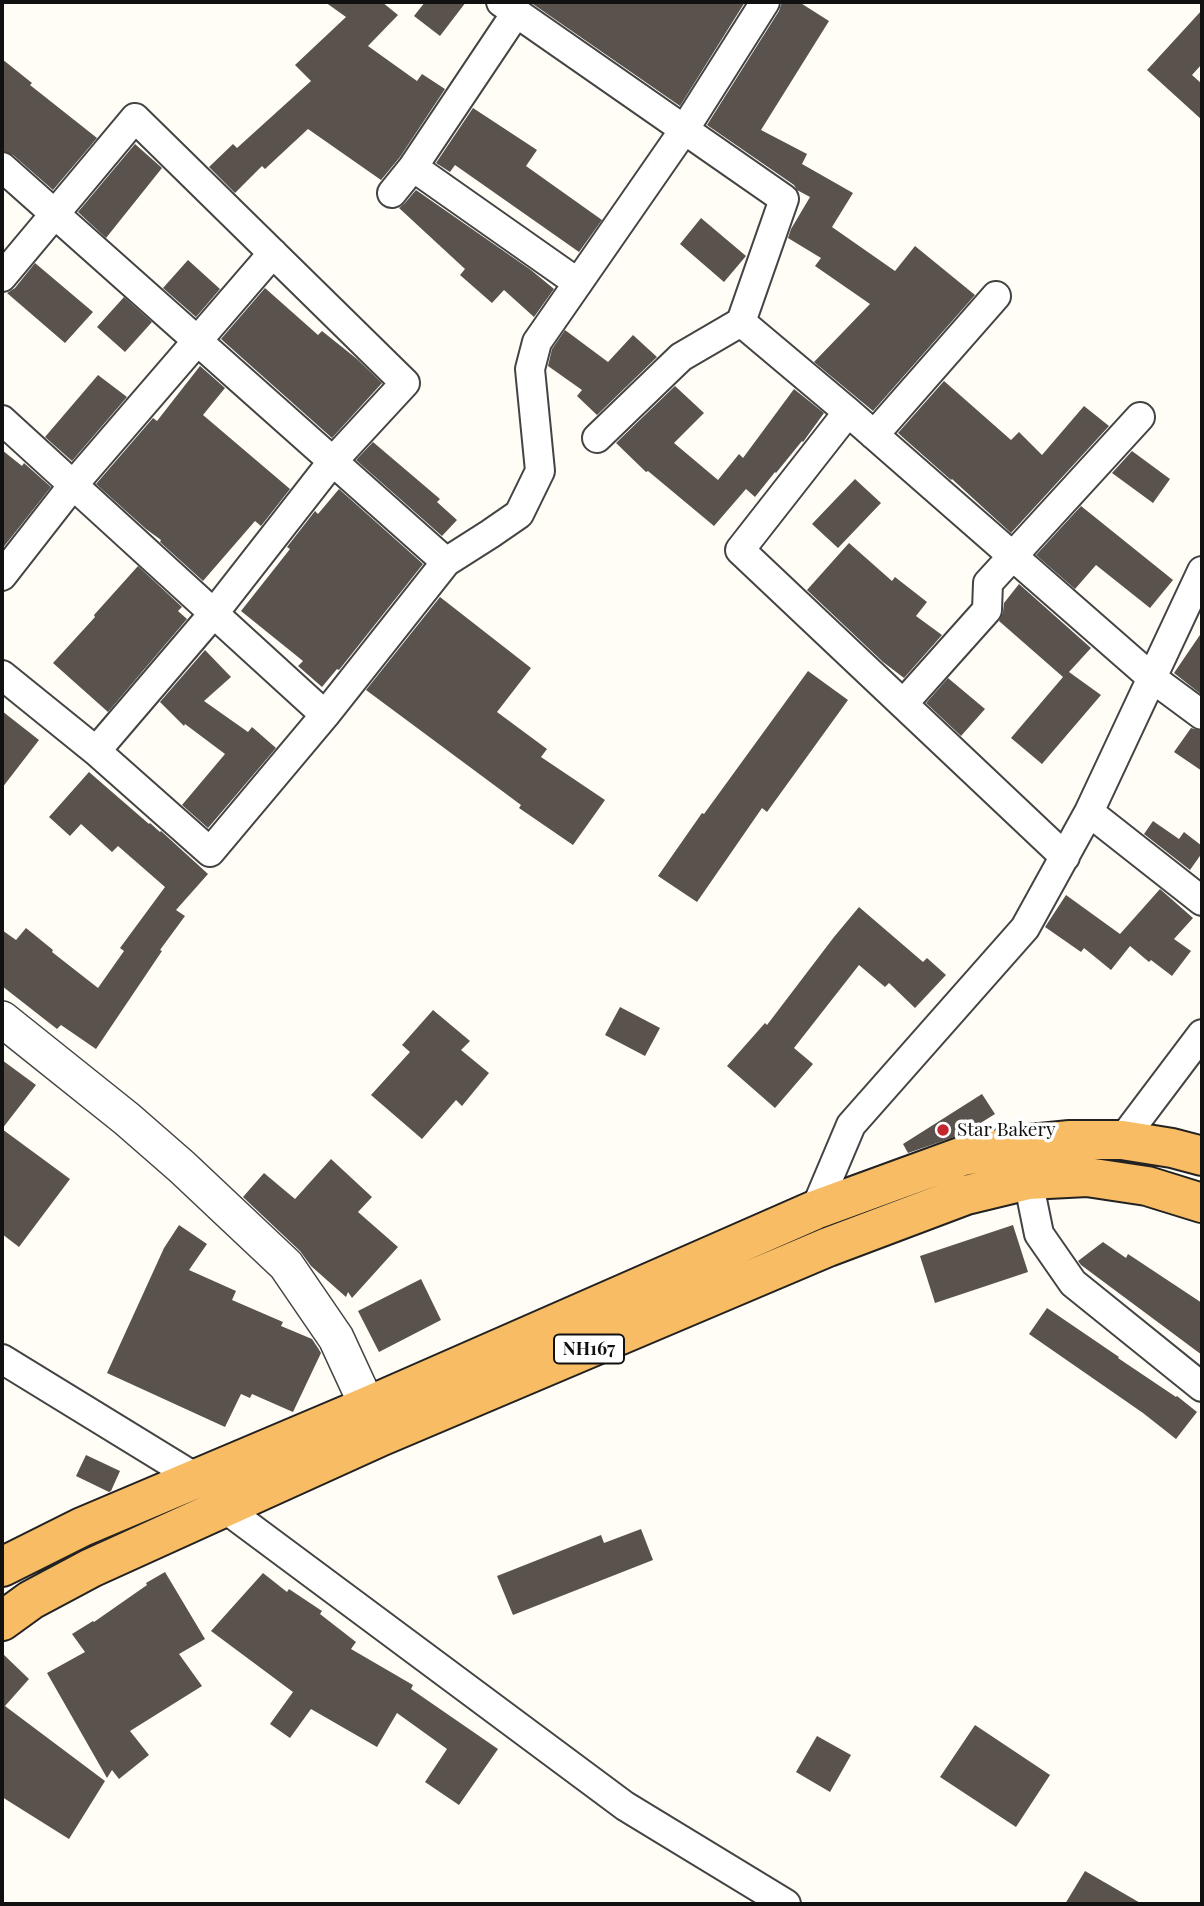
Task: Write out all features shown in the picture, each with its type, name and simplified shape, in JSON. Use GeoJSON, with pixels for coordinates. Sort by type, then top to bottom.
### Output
{"type":"FeatureCollection","features":[{"type":"Feature","properties":{"kind":"highway","name":"NH167"},"geometry":{"type":"LineString","coordinates":[[2,1567],[82,1527],[196,1478],[375,1421],[618,1316],[814,1210],[962,1156],[1020,1145],[1070,1140],[1122,1140],[1202,1156]]}},
{"type":"Feature","properties":{"kind":"highway","name":"NH167"},"geometry":{"type":"LineString","coordinates":[[618,1316],[828,1247],[967,1195],[1028,1181],[1087,1177],[1147,1186],[1202,1203]]}},
{"type":"Feature","properties":{"kind":"highway","name":"NH167"},"geometry":{"type":"LineString","coordinates":[[2,1621],[31,1600],[91,1568],[223,1507],[375,1421]]}},
{"type":"Feature","properties":{"kind":"street"},"geometry":{"type":"LineString","coordinates":[[2,675],[96,751],[210,852],[325,715],[446,562],[519,514],[540,471],[530,369],[537,342],[684,130],[765,2]]}},
{"type":"Feature","properties":{"kind":"street"},"geometry":{"type":"LineString","coordinates":[[392,193],[413,167],[509,7],[784,200],[741,322],[681,357],[597,438]]}},
{"type":"Feature","properties":{"kind":"street"},"geometry":{"type":"LineString","coordinates":[[2,277],[135,118],[405,383],[332,462],[214,613],[96,751]]}},
{"type":"Feature","properties":{"kind":"street"},"geometry":{"type":"LineString","coordinates":[[2,167],[446,562]]}},
{"type":"Feature","properties":{"kind":"street"},"geometry":{"type":"LineString","coordinates":[[413,167],[578,283]]}},
{"type":"Feature","properties":{"kind":"street"},"geometry":{"type":"LineString","coordinates":[[2,576],[73,485],[273,253]]}},
{"type":"Feature","properties":{"kind":"street"},"geometry":{"type":"LineString","coordinates":[[874,435],[996,296]]}},
{"type":"Feature","properties":{"kind":"street"},"geometry":{"type":"LineString","coordinates":[[741,322],[1152,678],[1202,715]]}},
{"type":"Feature","properties":{"kind":"street"},"geometry":{"type":"LineString","coordinates":[[848,412],[740,550],[1065,857]]}},
{"type":"Feature","properties":{"kind":"street"},"geometry":{"type":"LineString","coordinates":[[903,704],[987,610],[988,583],[1140,417]]}},
{"type":"Feature","properties":{"kind":"street"},"geometry":{"type":"LineString","coordinates":[[2,420],[325,715]]}},
{"type":"Feature","properties":{"kind":"street"},"geometry":{"type":"LineString","coordinates":[[814,1210],[851,1125],[1025,928],[1089,813],[1202,571]]}},
{"type":"Feature","properties":{"kind":"street"},"geometry":{"type":"LineString","coordinates":[[1089,813],[1202,901]]}},
{"type":"Feature","properties":{"kind":"street"},"geometry":{"type":"LineString","coordinates":[[2,1019],[210,1191],[286,1265],[336,1338],[375,1421]]}},
{"type":"Feature","properties":{"kind":"street"},"geometry":{"type":"LineString","coordinates":[[1122,1140],[1202,1034]]}},
{"type":"Feature","properties":{"kind":"street"},"geometry":{"type":"LineString","coordinates":[[1028,1181],[1039,1234],[1073,1283],[1202,1387]]}},
{"type":"Feature","properties":{"kind":"street"},"geometry":{"type":"LineString","coordinates":[[2,1359],[196,1478]]}},
{"type":"Feature","properties":{"kind":"street"},"geometry":{"type":"LineString","coordinates":[[223,1507],[625,1806],[786,1904]]}},
{"type":"Feature","properties":{"kind":"building"},"geometry":{"type":"Polygon","coordinates":[[[325,2],[382,2],[398,15],[368,46],[417,81],[422,74],[445,89],[400,157],[381,180],[308,129],[265,169],[262,166],[235,193],[209,167],[233,144],[237,148],[311,81],[295,65],[346,17],[325,2]]]}},
{"type":"Feature","properties":{"kind":"building"},"geometry":{"type":"Polygon","coordinates":[[[425,2],[466,2],[440,36],[414,16],[425,2]]]}},
{"type":"Feature","properties":{"kind":"building"},"geometry":{"type":"Polygon","coordinates":[[[530,2],[745,2],[680,106],[530,2]]]}},
{"type":"Feature","properties":{"kind":"building"},"geometry":{"type":"Polygon","coordinates":[[[782,2],[799,2],[829,21],[761,130],[807,154],[802,164],[853,193],[832,227],[895,271],[915,246],[975,295],[873,411],[814,362],[870,304],[815,266],[821,258],[788,238],[810,197],[707,125],[779,11],[782,2]]]}},
{"type":"Feature","properties":{"kind":"building"},"geometry":{"type":"Polygon","coordinates":[[[1202,10],[1202,64],[1192,75],[1202,84],[1202,120],[1147,70],[1202,10]]]}},
{"type":"Feature","properties":{"kind":"building"},"geometry":{"type":"Polygon","coordinates":[[[2,59],[97,138],[53,190],[13,155],[2,151],[2,59]]]}},
{"type":"Feature","properties":{"kind":"building"},"geometry":{"type":"Polygon","coordinates":[[[473,108],[537,150],[526,166],[602,220],[579,252],[455,165],[450,172],[436,163],[473,108]]]}},
{"type":"Feature","properties":{"kind":"building"},"geometry":{"type":"Polygon","coordinates":[[[135,144],[162,168],[106,238],[78,212],[135,144]]]}},
{"type":"Feature","properties":{"kind":"building"},"geometry":{"type":"Polygon","coordinates":[[[416,190],[554,289],[534,317],[504,290],[492,303],[460,275],[465,269],[399,208],[416,190]]]}},
{"type":"Feature","properties":{"kind":"building"},"geometry":{"type":"Polygon","coordinates":[[[701,218],[746,256],[724,282],[680,244],[701,218]]]}},
{"type":"Feature","properties":{"kind":"building"},"geometry":{"type":"Polygon","coordinates":[[[188,260],[220,289],[196,317],[163,288],[188,260]]]}},
{"type":"Feature","properties":{"kind":"building"},"geometry":{"type":"Polygon","coordinates":[[[35,263],[93,312],[65,343],[7,293],[15,288],[35,263]]]}},
{"type":"Feature","properties":{"kind":"building"},"geometry":{"type":"Polygon","coordinates":[[[265,288],[318,335],[322,331],[382,383],[332,438],[221,339],[265,288]]]}},
{"type":"Feature","properties":{"kind":"building"},"geometry":{"type":"Polygon","coordinates":[[[124,297],[152,322],[125,352],[97,327],[124,297]]]}},
{"type":"Feature","properties":{"kind":"building"},"geometry":{"type":"Polygon","coordinates":[[[565,330],[608,362],[633,335],[657,357],[597,415],[577,396],[582,390],[548,366],[552,349],[565,330]]]}},
{"type":"Feature","properties":{"kind":"building"},"geometry":{"type":"Polygon","coordinates":[[[200,366],[225,388],[203,415],[290,489],[261,526],[255,521],[203,581],[160,542],[161,540],[96,484],[153,418],[157,421],[200,366]]]}},
{"type":"Feature","properties":{"kind":"building"},"geometry":{"type":"Polygon","coordinates":[[[98,375],[127,397],[72,461],[45,437],[98,375]]]}},
{"type":"Feature","properties":{"kind":"building"},"geometry":{"type":"Polygon","coordinates":[[[944,381],[1011,440],[1019,432],[1042,455],[1084,406],[1109,426],[1011,533],[898,433],[944,381]]]}},
{"type":"Feature","properties":{"kind":"building"},"geometry":{"type":"Polygon","coordinates":[[[675,386],[704,413],[674,443],[718,480],[739,454],[743,458],[794,389],[824,413],[803,442],[755,497],[746,489],[714,526],[646,472],[616,443],[675,386]]]}},
{"type":"Feature","properties":{"kind":"building"},"geometry":{"type":"Polygon","coordinates":[[[373,442],[440,499],[437,502],[457,520],[442,536],[356,460],[373,442]]]}},
{"type":"Feature","properties":{"kind":"building"},"geometry":{"type":"Polygon","coordinates":[[[2,450],[22,466],[24,463],[51,487],[2,549],[2,450]]]}},
{"type":"Feature","properties":{"kind":"building"},"geometry":{"type":"Polygon","coordinates":[[[1132,451],[1170,479],[1153,503],[1112,473],[1132,451]]]}},
{"type":"Feature","properties":{"kind":"building"},"geometry":{"type":"Polygon","coordinates":[[[855,479],[881,503],[838,548],[812,524],[855,479]]]}},
{"type":"Feature","properties":{"kind":"building"},"geometry":{"type":"Polygon","coordinates":[[[339,489],[423,564],[339,670],[337,669],[322,687],[298,666],[303,661],[241,611],[290,549],[287,547],[315,511],[318,514],[339,489]]]}},
{"type":"Feature","properties":{"kind":"building"},"geometry":{"type":"Polygon","coordinates":[[[1081,506],[1173,580],[1150,608],[1096,565],[1075,589],[1036,555],[1081,506]]]}},
{"type":"Feature","properties":{"kind":"building"},"geometry":{"type":"Polygon","coordinates":[[[849,543],[892,581],[895,577],[927,602],[916,616],[942,635],[904,678],[883,662],[807,590],[849,543]]]}},
{"type":"Feature","properties":{"kind":"building"},"geometry":{"type":"Polygon","coordinates":[[[138,566],[182,607],[178,611],[187,619],[108,712],[53,663],[138,566]]]}},
{"type":"Feature","properties":{"kind":"building"},"geometry":{"type":"Polygon","coordinates":[[[1019,584],[1091,648],[1069,672],[1101,695],[1042,764],[1011,738],[1063,677],[999,621],[1004,603],[1019,584]]]}},
{"type":"Feature","properties":{"kind":"building"},"geometry":{"type":"Polygon","coordinates":[[[440,597],[531,668],[497,712],[547,749],[541,757],[605,800],[573,845],[519,808],[521,805],[366,690],[440,597]]]}},
{"type":"Feature","properties":{"kind":"building"},"geometry":{"type":"Polygon","coordinates":[[[1202,632],[1202,695],[1174,673],[1202,632]]]}},
{"type":"Feature","properties":{"kind":"building"},"geometry":{"type":"Polygon","coordinates":[[[205,650],[231,677],[204,701],[248,732],[252,727],[276,748],[208,828],[182,805],[225,754],[185,724],[184,726],[160,702],[205,650]]]}},
{"type":"Feature","properties":{"kind":"building"},"geometry":{"type":"Polygon","coordinates":[[[808,671],[848,700],[767,812],[762,808],[697,902],[658,876],[808,671]]]}},
{"type":"Feature","properties":{"kind":"building"},"geometry":{"type":"Polygon","coordinates":[[[948,678],[985,709],[961,736],[926,703],[948,678]]]}},
{"type":"Feature","properties":{"kind":"building"},"geometry":{"type":"Polygon","coordinates":[[[2,711],[39,740],[2,788],[2,711]]]}},
{"type":"Feature","properties":{"kind":"building"},"geometry":{"type":"Polygon","coordinates":[[[1191,728],[1202,731],[1202,771],[1174,752],[1191,728]]]}},
{"type":"Feature","properties":{"kind":"building"},"geometry":{"type":"Polygon","coordinates":[[[89,772],[208,874],[176,910],[185,916],[96,1049],[61,1025],[57,1029],[2,986],[2,930],[16,940],[26,928],[98,988],[124,951],[120,948],[165,887],[118,846],[112,852],[81,824],[70,836],[49,817],[89,772]]]}},
{"type":"Feature","properties":{"kind":"building"},"geometry":{"type":"Polygon","coordinates":[[[1153,821],[1179,839],[1184,832],[1202,846],[1202,853],[1190,870],[1144,834],[1153,821]]]}},
{"type":"Feature","properties":{"kind":"building"},"geometry":{"type":"Polygon","coordinates":[[[1160,889],[1193,918],[1174,939],[1191,951],[1172,976],[1130,946],[1111,970],[1084,948],[1081,952],[1045,927],[1066,895],[1120,934],[1160,889]]]}},
{"type":"Feature","properties":{"kind":"building"},"geometry":{"type":"Polygon","coordinates":[[[859,907],[923,962],[927,958],[946,975],[915,1008],[889,983],[885,987],[859,965],[794,1048],[813,1064],[775,1108],[727,1066],[765,1023],[767,1025],[859,907]]]}},
{"type":"Feature","properties":{"kind":"building"},"geometry":{"type":"Polygon","coordinates":[[[620,1007],[660,1028],[645,1056],[605,1035],[620,1007]]]}},
{"type":"Feature","properties":{"kind":"building"},"geometry":{"type":"Polygon","coordinates":[[[433,1010],[470,1041],[461,1050],[489,1073],[462,1106],[456,1100],[422,1139],[371,1095],[410,1052],[402,1045],[433,1010]]]}},
{"type":"Feature","properties":{"kind":"building"},"geometry":{"type":"Polygon","coordinates":[[[2,1060],[36,1085],[2,1129],[2,1060]]]}},
{"type":"Feature","properties":{"kind":"building"},"geometry":{"type":"Polygon","coordinates":[[[982,1094],[995,1114],[963,1134],[908,1153],[903,1144],[982,1094]]]}},
{"type":"Feature","properties":{"kind":"building"},"geometry":{"type":"Polygon","coordinates":[[[2,1129],[70,1179],[19,1247],[2,1234],[2,1129]]]}},
{"type":"Feature","properties":{"kind":"building"},"geometry":{"type":"Polygon","coordinates":[[[331,1159],[372,1197],[358,1212],[398,1247],[352,1298],[348,1292],[346,1297],[311,1266],[300,1251],[243,1197],[264,1173],[295,1199],[331,1159]]]}},
{"type":"Feature","properties":{"kind":"building"},"geometry":{"type":"Polygon","coordinates":[[[179,1225],[207,1244],[189,1270],[236,1291],[232,1300],[283,1322],[281,1326],[312,1339],[318,1348],[321,1353],[293,1412],[252,1394],[250,1398],[241,1394],[225,1427],[107,1373],[164,1248],[179,1225]]]}},
{"type":"Feature","properties":{"kind":"building"},"geometry":{"type":"Polygon","coordinates":[[[1013,1225],[1028,1272],[935,1303],[920,1256],[1013,1225]]]}},
{"type":"Feature","properties":{"kind":"building"},"geometry":{"type":"Polygon","coordinates":[[[1103,1242],[1126,1258],[1128,1254],[1202,1303],[1202,1355],[1081,1265],[1078,1261],[1103,1242]]]}},
{"type":"Feature","properties":{"kind":"building"},"geometry":{"type":"Polygon","coordinates":[[[421,1279],[441,1320],[379,1352],[358,1311],[421,1279]]]}},
{"type":"Feature","properties":{"kind":"building"},"geometry":{"type":"Polygon","coordinates":[[[1047,1308],[1197,1412],[1176,1439],[1029,1334],[1047,1308]]]}},
{"type":"Feature","properties":{"kind":"building"},"geometry":{"type":"Polygon","coordinates":[[[86,1455],[120,1471],[111,1491],[76,1476],[86,1455]]]}},
{"type":"Feature","properties":{"kind":"building"},"geometry":{"type":"Polygon","coordinates":[[[641,1529],[653,1560],[513,1615],[497,1576],[601,1535],[604,1543],[641,1529]]]}},
{"type":"Feature","properties":{"kind":"building"},"geometry":{"type":"Polygon","coordinates":[[[165,1572],[205,1639],[179,1654],[202,1686],[130,1731],[149,1755],[119,1779],[112,1770],[107,1778],[47,1673],[85,1652],[72,1634],[94,1622],[165,1572]]]}},
{"type":"Feature","properties":{"kind":"building"},"geometry":{"type":"Polygon","coordinates":[[[263,1573],[287,1592],[289,1589],[322,1611],[320,1614],[356,1642],[351,1649],[413,1685],[411,1689],[498,1749],[459,1805],[425,1782],[447,1749],[397,1713],[377,1747],[311,1709],[290,1738],[270,1724],[293,1692],[211,1631],[263,1573]]]}},
{"type":"Feature","properties":{"kind":"building"},"geometry":{"type":"Polygon","coordinates":[[[2,1653],[29,1679],[5,1706],[105,1781],[69,1839],[2,1797],[2,1653]]]}},
{"type":"Feature","properties":{"kind":"building"},"geometry":{"type":"Polygon","coordinates":[[[975,1725],[1050,1775],[1016,1827],[940,1777],[975,1725]]]}},
{"type":"Feature","properties":{"kind":"building"},"geometry":{"type":"Polygon","coordinates":[[[817,1736],[851,1755],[830,1792],[796,1772],[817,1736]]]}},
{"type":"Feature","properties":{"kind":"building"},"geometry":{"type":"Polygon","coordinates":[[[1085,1871],[1142,1904],[1065,1904],[1085,1871]]]}},
{"type":"Feature","properties":{"kind":"place","name":"Star Bakery"},"geometry":{"type":"Point","coordinates":[943,1130]}}]}
